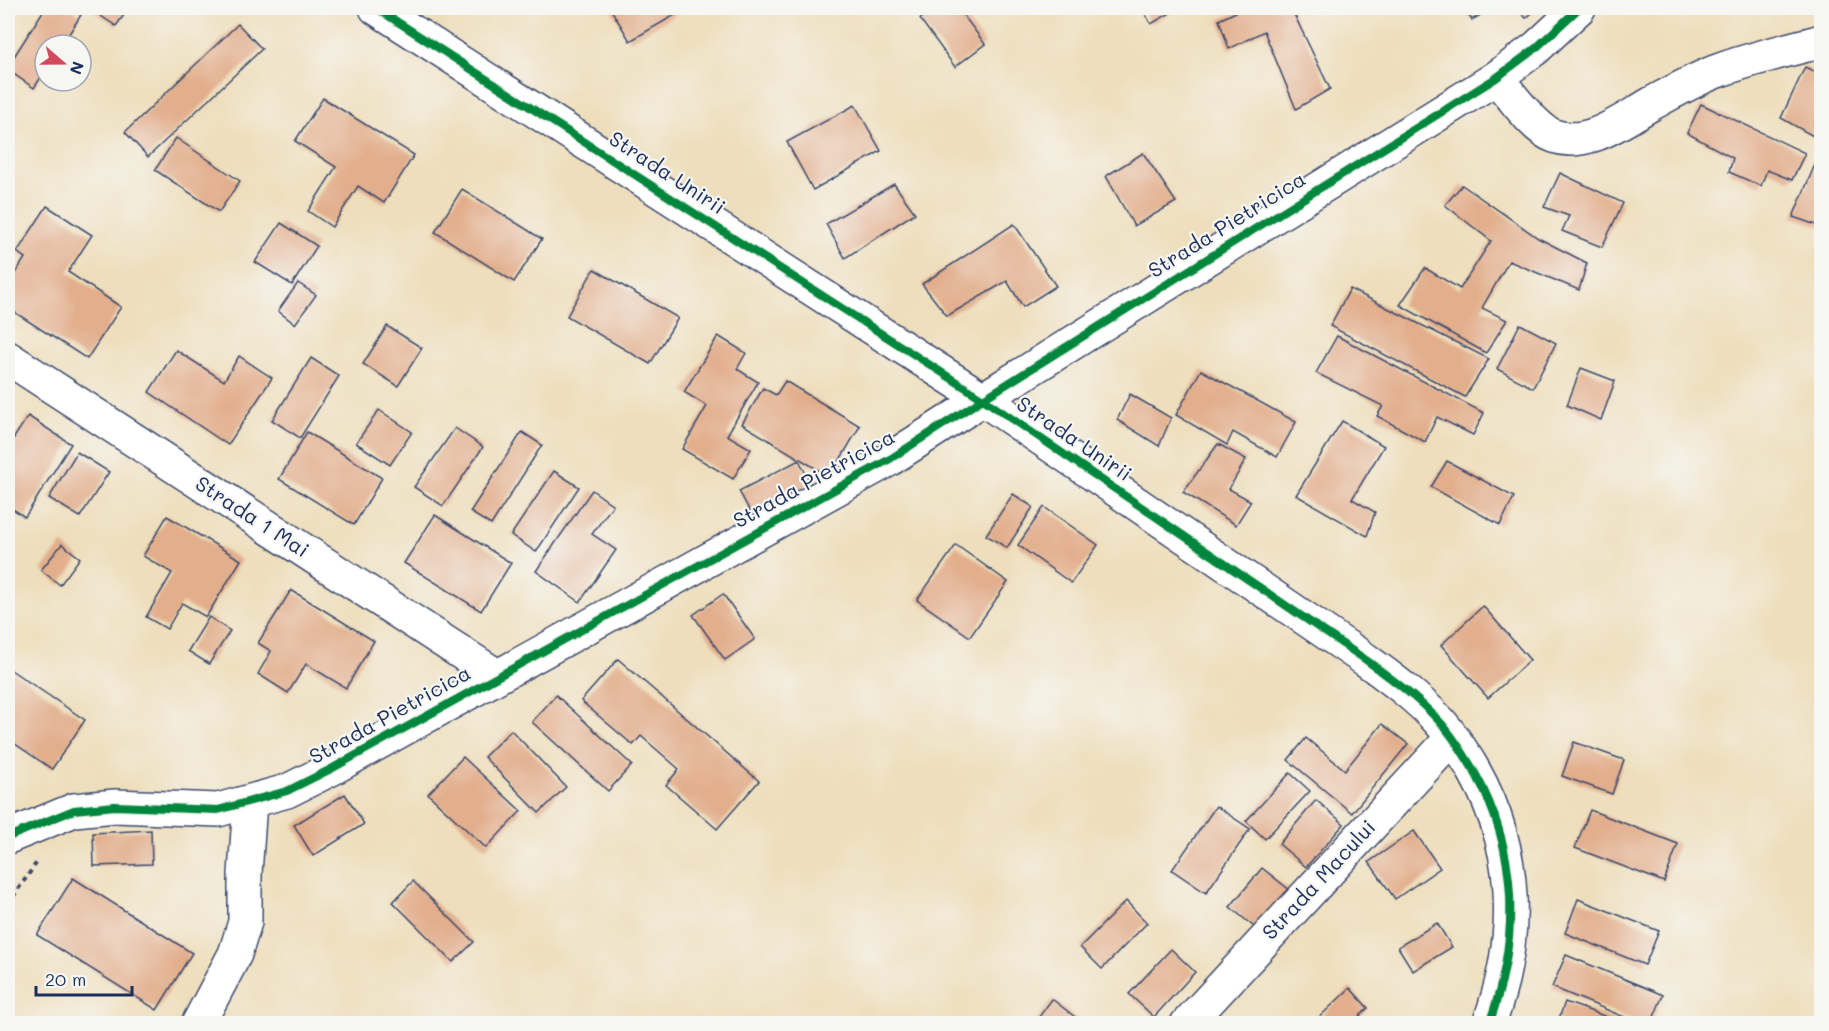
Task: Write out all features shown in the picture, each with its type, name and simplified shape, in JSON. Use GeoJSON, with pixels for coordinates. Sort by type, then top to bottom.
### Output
{"type":"FeatureCollection","features":[{"type":"Feature","properties":{"kind":"street","name":"Strada Unirii"},"geometry":{"type":"LineString","coordinates":[[376,8],[983,399],[1408,691],[1441,723],[1465,756],[1486,794],[1501,833],[1509,879],[1512,918],[1506,967],[1490,1023]]}},
{"type":"Feature","properties":{"kind":"street","name":"Strada Pietricica"},"geometry":{"type":"LineString","coordinates":[[8,837],[74,810],[115,806],[218,810],[287,791],[322,773],[890,459],[1496,78],[1536,48],[1579,8]]}},
{"type":"Feature","properties":{"kind":"street"},"geometry":{"type":"LineString","coordinates":[[1496,78],[1537,124],[1553,136],[1570,139],[1593,135],[1617,124],[1718,70],[1821,41]]}},
{"type":"Feature","properties":{"kind":"street","name":"Strada 1 Mai"},"geometry":{"type":"LineString","coordinates":[[8,358],[497,676]]}},
{"type":"Feature","properties":{"kind":"street","name":"Strada Macului"},"geometry":{"type":"LineString","coordinates":[[1187,1023],[1452,738]]}},
{"type":"Feature","properties":{"kind":"street"},"geometry":{"type":"LineString","coordinates":[[198,1023],[235,954],[245,922],[245,874],[250,802]]}},
{"type":"Feature","properties":{"kind":"building"},"geometry":{"type":"Polygon","coordinates":[[[45,8],[69,8],[81,15],[70,33],[33,33],[33,87],[8,70],[8,66],[45,8]]]}},
{"type":"Feature","properties":{"kind":"building"},"geometry":{"type":"Polygon","coordinates":[[[89,8],[129,8],[116,26],[89,8]]]}},
{"type":"Feature","properties":{"kind":"building"},"geometry":{"type":"Polygon","coordinates":[[[610,8],[687,8],[630,41],[610,8]]]}},
{"type":"Feature","properties":{"kind":"building"},"geometry":{"type":"Polygon","coordinates":[[[936,8],[958,8],[985,44],[955,67],[920,19],[936,8]]]}},
{"type":"Feature","properties":{"kind":"building"},"geometry":{"type":"Polygon","coordinates":[[[1142,8],[1179,8],[1151,24],[1142,8]]]}},
{"type":"Feature","properties":{"kind":"building"},"geometry":{"type":"Polygon","coordinates":[[[1244,8],[1291,8],[1330,89],[1296,109],[1264,31],[1229,49],[1219,20],[1244,8]]]}},
{"type":"Feature","properties":{"kind":"building"},"geometry":{"type":"Polygon","coordinates":[[[1463,8],[1492,8],[1472,20],[1463,8]]]}},
{"type":"Feature","properties":{"kind":"building"},"geometry":{"type":"Polygon","coordinates":[[[1516,8],[1538,8],[1526,18],[1516,8]]]}},
{"type":"Feature","properties":{"kind":"building"},"geometry":{"type":"Polygon","coordinates":[[[238,24],[262,49],[148,157],[125,132],[238,24]]]}},
{"type":"Feature","properties":{"kind":"building"},"geometry":{"type":"Polygon","coordinates":[[[1805,67],[1822,75],[1822,141],[1781,118],[1805,67]]]}},
{"type":"Feature","properties":{"kind":"building"},"geometry":{"type":"Polygon","coordinates":[[[323,98],[414,155],[384,203],[358,186],[332,227],[308,211],[336,167],[295,141],[323,98]]]}},
{"type":"Feature","properties":{"kind":"building"},"geometry":{"type":"Polygon","coordinates":[[[1701,104],[1805,153],[1792,180],[1767,170],[1761,186],[1729,172],[1733,158],[1687,133],[1701,104]]]}},
{"type":"Feature","properties":{"kind":"building"},"geometry":{"type":"Polygon","coordinates":[[[855,105],[881,151],[813,190],[787,142],[855,105]]]}},
{"type":"Feature","properties":{"kind":"building"},"geometry":{"type":"Polygon","coordinates":[[[176,138],[240,181],[219,212],[155,170],[176,138]]]}},
{"type":"Feature","properties":{"kind":"building"},"geometry":{"type":"Polygon","coordinates":[[[1143,153],[1176,202],[1134,226],[1106,176],[1143,153]]]}},
{"type":"Feature","properties":{"kind":"building"},"geometry":{"type":"Polygon","coordinates":[[[1819,155],[1822,156],[1822,227],[1793,217],[1819,155]]]}},
{"type":"Feature","properties":{"kind":"building"},"geometry":{"type":"Polygon","coordinates":[[[1560,173],[1623,203],[1602,247],[1562,231],[1569,216],[1544,207],[1560,173]]]}},
{"type":"Feature","properties":{"kind":"building"},"geometry":{"type":"Polygon","coordinates":[[[894,184],[915,213],[845,258],[826,224],[894,184]]]}},
{"type":"Feature","properties":{"kind":"building"},"geometry":{"type":"Polygon","coordinates":[[[1462,185],[1538,238],[1587,263],[1579,290],[1509,261],[1482,308],[1507,320],[1486,353],[1400,305],[1425,268],[1460,289],[1491,241],[1445,205],[1462,185]]]}},
{"type":"Feature","properties":{"kind":"building"},"geometry":{"type":"Polygon","coordinates":[[[462,189],[542,239],[514,282],[435,232],[462,189]]]}},
{"type":"Feature","properties":{"kind":"building"},"geometry":{"type":"Polygon","coordinates":[[[47,206],[92,235],[68,272],[121,307],[87,359],[8,308],[8,285],[25,258],[17,252],[47,206]]]}},
{"type":"Feature","properties":{"kind":"building"},"geometry":{"type":"Polygon","coordinates":[[[281,223],[317,246],[292,285],[255,262],[281,223]]]}},
{"type":"Feature","properties":{"kind":"building"},"geometry":{"type":"Polygon","coordinates":[[[1014,224],[1056,286],[1023,307],[1007,281],[947,316],[922,284],[1014,224]]]}},
{"type":"Feature","properties":{"kind":"building"},"geometry":{"type":"Polygon","coordinates":[[[594,269],[678,318],[650,364],[567,316],[594,269]]]}},
{"type":"Feature","properties":{"kind":"building"},"geometry":{"type":"Polygon","coordinates":[[[298,283],[316,295],[295,324],[278,311],[298,283]]]}},
{"type":"Feature","properties":{"kind":"building"},"geometry":{"type":"Polygon","coordinates":[[[1350,289],[1489,359],[1465,397],[1330,326],[1350,289]]]}},
{"type":"Feature","properties":{"kind":"building"},"geometry":{"type":"Polygon","coordinates":[[[1520,324],[1556,343],[1533,388],[1497,369],[1520,324]]]}},
{"type":"Feature","properties":{"kind":"building"},"geometry":{"type":"Polygon","coordinates":[[[387,326],[422,348],[398,386],[363,364],[387,326]]]}},
{"type":"Feature","properties":{"kind":"building"},"geometry":{"type":"Polygon","coordinates":[[[718,336],[746,353],[737,369],[758,382],[727,435],[751,449],[733,479],[682,449],[707,406],[684,392],[718,336]]]}},
{"type":"Feature","properties":{"kind":"building"},"geometry":{"type":"Polygon","coordinates":[[[1337,336],[1484,413],[1473,435],[1437,417],[1425,442],[1377,416],[1383,406],[1316,373],[1337,336]]]}},
{"type":"Feature","properties":{"kind":"building"},"geometry":{"type":"Polygon","coordinates":[[[176,350],[224,381],[239,356],[272,378],[228,445],[149,392],[176,350]]]}},
{"type":"Feature","properties":{"kind":"building"},"geometry":{"type":"Polygon","coordinates":[[[311,358],[339,376],[300,438],[272,420],[311,358]]]}},
{"type":"Feature","properties":{"kind":"building"},"geometry":{"type":"Polygon","coordinates":[[[1581,368],[1615,381],[1601,420],[1567,405],[1581,368]]]}},
{"type":"Feature","properties":{"kind":"building"},"geometry":{"type":"Polygon","coordinates":[[[1201,370],[1296,422],[1277,457],[1233,432],[1227,445],[1176,415],[1201,370]]]}},
{"type":"Feature","properties":{"kind":"building"},"geometry":{"type":"Polygon","coordinates":[[[785,381],[860,426],[830,477],[742,424],[763,388],[776,395],[785,381]]]}},
{"type":"Feature","properties":{"kind":"building"},"geometry":{"type":"Polygon","coordinates":[[[1130,394],[1171,418],[1159,446],[1117,420],[1130,394]]]}},
{"type":"Feature","properties":{"kind":"building"},"geometry":{"type":"Polygon","coordinates":[[[379,410],[412,432],[390,465],[356,443],[379,410]]]}},
{"type":"Feature","properties":{"kind":"building"},"geometry":{"type":"Polygon","coordinates":[[[28,416],[71,444],[25,517],[8,506],[8,447],[28,416]]]}},
{"type":"Feature","properties":{"kind":"building"},"geometry":{"type":"Polygon","coordinates":[[[1342,421],[1384,446],[1352,499],[1375,512],[1367,536],[1296,495],[1342,421]]]}},
{"type":"Feature","properties":{"kind":"building"},"geometry":{"type":"Polygon","coordinates":[[[455,428],[483,447],[443,506],[414,487],[455,428]]]}},
{"type":"Feature","properties":{"kind":"building"},"geometry":{"type":"Polygon","coordinates":[[[307,432],[382,478],[354,525],[279,479],[307,432]]]}},
{"type":"Feature","properties":{"kind":"building"},"geometry":{"type":"Polygon","coordinates":[[[522,432],[542,445],[491,525],[470,512],[522,432]]]}},
{"type":"Feature","properties":{"kind":"building"},"geometry":{"type":"Polygon","coordinates":[[[1218,444],[1246,459],[1229,489],[1251,501],[1236,525],[1183,492],[1218,444]]]}},
{"type":"Feature","properties":{"kind":"building"},"geometry":{"type":"Polygon","coordinates":[[[77,452],[109,472],[80,517],[49,498],[77,452]]]}},
{"type":"Feature","properties":{"kind":"building"},"geometry":{"type":"Polygon","coordinates":[[[799,460],[811,484],[752,515],[739,491],[799,460]]]}},
{"type":"Feature","properties":{"kind":"building"},"geometry":{"type":"Polygon","coordinates":[[[1447,461],[1514,497],[1500,525],[1431,487],[1447,461]]]}},
{"type":"Feature","properties":{"kind":"building"},"geometry":{"type":"Polygon","coordinates":[[[554,471],[579,487],[536,552],[511,535],[554,471]]]}},
{"type":"Feature","properties":{"kind":"building"},"geometry":{"type":"Polygon","coordinates":[[[592,490],[613,505],[592,534],[616,550],[580,602],[536,571],[592,490]]]}},
{"type":"Feature","properties":{"kind":"building"},"geometry":{"type":"Polygon","coordinates":[[[1013,494],[1033,507],[1007,548],[986,535],[1013,494]]]}},
{"type":"Feature","properties":{"kind":"building"},"geometry":{"type":"Polygon","coordinates":[[[1044,507],[1098,545],[1071,583],[1018,545],[1044,507]]]}},
{"type":"Feature","properties":{"kind":"building"},"geometry":{"type":"Polygon","coordinates":[[[435,515],[511,563],[481,611],[404,563],[435,515]]]}},
{"type":"Feature","properties":{"kind":"building"},"geometry":{"type":"Polygon","coordinates":[[[167,516],[241,560],[206,617],[182,603],[167,629],[146,617],[172,573],[143,556],[167,516]]]}},
{"type":"Feature","properties":{"kind":"building"},"geometry":{"type":"Polygon","coordinates":[[[62,544],[80,558],[60,585],[41,570],[62,544]]]}},
{"type":"Feature","properties":{"kind":"building"},"geometry":{"type":"Polygon","coordinates":[[[956,545],[1008,582],[970,637],[917,600],[956,545]]]}},
{"type":"Feature","properties":{"kind":"building"},"geometry":{"type":"Polygon","coordinates":[[[291,590],[374,641],[346,688],[306,664],[288,693],[258,674],[271,651],[258,643],[291,590]]]}},
{"type":"Feature","properties":{"kind":"building"},"geometry":{"type":"Polygon","coordinates":[[[723,594],[755,639],[725,660],[693,615],[723,594]]]}},
{"type":"Feature","properties":{"kind":"building"},"geometry":{"type":"Polygon","coordinates":[[[1483,606],[1530,660],[1488,698],[1441,645],[1483,606]]]}},
{"type":"Feature","properties":{"kind":"building"},"geometry":{"type":"Polygon","coordinates":[[[209,617],[230,631],[209,664],[188,651],[209,617]]]}},
{"type":"Feature","properties":{"kind":"building"},"geometry":{"type":"Polygon","coordinates":[[[618,659],[759,781],[717,829],[666,785],[679,769],[641,736],[633,745],[581,701],[618,659]]]}},
{"type":"Feature","properties":{"kind":"building"},"geometry":{"type":"Polygon","coordinates":[[[8,668],[85,720],[52,769],[8,739],[8,668]]]}},
{"type":"Feature","properties":{"kind":"building"},"geometry":{"type":"Polygon","coordinates":[[[556,695],[632,765],[608,791],[532,722],[556,695]]]}},
{"type":"Feature","properties":{"kind":"building"},"geometry":{"type":"Polygon","coordinates":[[[1382,724],[1408,744],[1352,813],[1288,760],[1306,738],[1345,770],[1382,724]]]}},
{"type":"Feature","properties":{"kind":"building"},"geometry":{"type":"Polygon","coordinates":[[[511,730],[566,787],[539,813],[484,757],[511,730]]]}},
{"type":"Feature","properties":{"kind":"building"},"geometry":{"type":"Polygon","coordinates":[[[1574,742],[1624,760],[1612,794],[1562,776],[1574,742]]]}},
{"type":"Feature","properties":{"kind":"building"},"geometry":{"type":"Polygon","coordinates":[[[463,757],[521,811],[486,848],[428,794],[463,757]]]}},
{"type":"Feature","properties":{"kind":"building"},"geometry":{"type":"Polygon","coordinates":[[[1290,773],[1310,791],[1265,839],[1246,821],[1290,773]]]}},
{"type":"Feature","properties":{"kind":"building"},"geometry":{"type":"Polygon","coordinates":[[[345,794],[364,824],[313,856],[294,825],[345,794]]]}},
{"type":"Feature","properties":{"kind":"building"},"geometry":{"type":"Polygon","coordinates":[[[1316,800],[1344,824],[1306,867],[1279,844],[1316,800]]]}},
{"type":"Feature","properties":{"kind":"building"},"geometry":{"type":"Polygon","coordinates":[[[1216,806],[1250,829],[1206,893],[1172,870],[1216,806]]]}},
{"type":"Feature","properties":{"kind":"building"},"geometry":{"type":"Polygon","coordinates":[[[1590,810],[1678,844],[1664,882],[1575,848],[1590,810]]]}},
{"type":"Feature","properties":{"kind":"building"},"geometry":{"type":"Polygon","coordinates":[[[151,830],[152,864],[94,866],[93,833],[151,830]]]}},
{"type":"Feature","properties":{"kind":"building"},"geometry":{"type":"Polygon","coordinates":[[[1414,831],[1440,868],[1395,899],[1369,862],[1414,831]]]}},
{"type":"Feature","properties":{"kind":"building"},"geometry":{"type":"Polygon","coordinates":[[[1262,868],[1291,891],[1259,931],[1230,907],[1262,868]]]}},
{"type":"Feature","properties":{"kind":"building"},"geometry":{"type":"Polygon","coordinates":[[[73,878],[192,953],[157,1010],[37,935],[73,878]]]}},
{"type":"Feature","properties":{"kind":"building"},"geometry":{"type":"Polygon","coordinates":[[[413,881],[474,942],[453,962],[393,902],[413,881]]]}},
{"type":"Feature","properties":{"kind":"building"},"geometry":{"type":"Polygon","coordinates":[[[1578,899],[1659,931],[1645,965],[1565,933],[1578,899]]]}},
{"type":"Feature","properties":{"kind":"building"},"geometry":{"type":"Polygon","coordinates":[[[1126,901],[1147,923],[1102,969],[1080,947],[1126,901]]]}},
{"type":"Feature","properties":{"kind":"building"},"geometry":{"type":"Polygon","coordinates":[[[1437,923],[1452,947],[1413,971],[1398,947],[1437,923]]]}},
{"type":"Feature","properties":{"kind":"building"},"geometry":{"type":"Polygon","coordinates":[[[1171,949],[1195,972],[1154,1017],[1129,994],[1171,949]]]}},
{"type":"Feature","properties":{"kind":"building"},"geometry":{"type":"Polygon","coordinates":[[[1566,955],[1663,995],[1651,1024],[1641,1024],[1552,987],[1566,955]]]}},
{"type":"Feature","properties":{"kind":"building"},"geometry":{"type":"Polygon","coordinates":[[[1350,988],[1368,1008],[1351,1024],[1312,1024],[1350,988]]]}},
{"type":"Feature","properties":{"kind":"building"},"geometry":{"type":"Polygon","coordinates":[[[1052,999],[1084,1024],[1040,1024],[1036,1021],[1052,999]]]}},
{"type":"Feature","properties":{"kind":"building"},"geometry":{"type":"Polygon","coordinates":[[[1565,1002],[1624,1023],[1624,1024],[1557,1024],[1565,1002]]]}},
{"type":"Feature","properties":{"kind":"cycle path"},"geometry":{"type":"LineString","coordinates":[[376,8],[983,399],[1366,660],[1423,705],[1449,733],[1474,771],[1489,801],[1500,832],[1507,864],[1510,927],[1499,992],[1489,1024]]}},
{"type":"Feature","properties":{"kind":"cycle path"},"geometry":{"type":"LineString","coordinates":[[8,837],[74,810],[115,806],[218,810],[287,791],[331,769],[890,459],[1496,78],[1536,48],[1579,8]]}}]}
